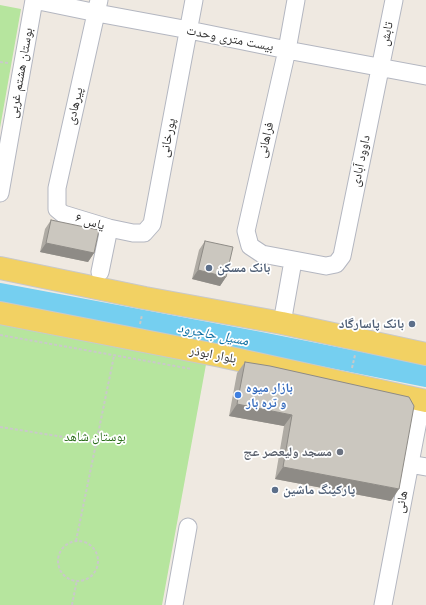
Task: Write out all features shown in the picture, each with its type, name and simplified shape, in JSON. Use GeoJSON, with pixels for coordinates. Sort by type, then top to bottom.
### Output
{"type":"FeatureCollection","features":[{"type":"Feature","properties":{"kind":"main road"},"geometry":{"type":"LineString","coordinates":[[0,268],[282,323],[356,346],[426,354]]}},
{"type":"Feature","properties":{"kind":"main road","name":"بلوار ابوذر"},"geometry":{"type":"LineString","coordinates":[[0,313],[221,356],[424,400]]}},
{"type":"Feature","properties":{"kind":"street","name":"بیست متری وحدت"},"geometry":{"type":"LineString","coordinates":[[34,0],[98,7],[189,30],[426,76]]}},
{"type":"Feature","properties":{"kind":"street","name":"بوستان هشتم غربی"},"geometry":{"type":"LineString","coordinates":[[0,193],[34,0]]}},
{"type":"Feature","properties":{"kind":"street","name":"پورخانی"},"geometry":{"type":"LineString","coordinates":[[133,233],[144,233],[152,224],[194,0]]}},
{"type":"Feature","properties":{"kind":"street","name":"فراهانی"},"geometry":{"type":"LineString","coordinates":[[293,260],[262,254],[250,246],[246,231],[287,50],[296,0]]}},
{"type":"Feature","properties":{"kind":"street","name":"تابش"},"geometry":{"type":"LineString","coordinates":[[381,68],[394,0]]}},
{"type":"Feature","properties":{"kind":"street","name":"پیرهادی"},"geometry":{"type":"LineString","coordinates":[[56,200],[56,188],[98,7]]}},
{"type":"Feature","properties":{"kind":"street","name":"داوود آبادی"},"geometry":{"type":"LineString","coordinates":[[293,260],[326,266],[336,264],[342,256],[381,68]]}},
{"type":"Feature","properties":{"kind":"street","name":"یاس ۶"},"geometry":{"type":"LineString","coordinates":[[56,200],[57,208],[63,214],[109,228],[133,233]]}},
{"type":"Feature","properties":{"kind":"street"},"geometry":{"type":"LineString","coordinates":[[100,272],[109,228]]}},
{"type":"Feature","properties":{"kind":"street"},"geometry":{"type":"LineString","coordinates":[[282,323],[293,260]]}},
{"type":"Feature","properties":{"kind":"street","name":"هانی"},"geometry":{"type":"LineString","coordinates":[[383,605],[409,464],[424,400]]}},
{"type":"Feature","properties":{"kind":"street"},"geometry":{"type":"LineString","coordinates":[[409,464],[426,467]]}},
{"type":"Feature","properties":{"kind":"street"},"geometry":{"type":"LineString","coordinates":[[174,605],[188,527]]}},
{"type":"Feature","properties":{"kind":"path"},"geometry":{"type":"LineString","coordinates":[[0,62],[12,64]]}},
{"type":"Feature","properties":{"kind":"path"},"geometry":{"type":"LineString","coordinates":[[140,330],[142,315]]}},
{"type":"Feature","properties":{"kind":"path"},"geometry":{"type":"LineString","coordinates":[[0,335],[194,369]]}},
{"type":"Feature","properties":{"kind":"path"},"geometry":{"type":"LineString","coordinates":[[352,371],[356,346]]}},
{"type":"Feature","properties":{"kind":"path"},"geometry":{"type":"LineString","coordinates":[[76,541],[114,356]]}},
{"type":"Feature","properties":{"kind":"path"},"geometry":{"type":"LineString","coordinates":[[0,427],[96,442]]}},
{"type":"Feature","properties":{"kind":"path"},"geometry":{"type":"LineString","coordinates":[[76,541],[83,541],[93,548],[98,560],[94,573],[83,580],[70,579],[61,570],[59,564],[61,551],[65,546],[76,541]]}},
{"type":"Feature","properties":{"kind":"path"},"geometry":{"type":"LineString","coordinates":[[72,605],[76,580]]}},
{"type":"Feature","properties":{"kind":"green space"},"geometry":{"type":"Polygon","coordinates":[[[0,5],[21,9],[0,128],[0,5]]]}},
{"type":"Feature","properties":{"kind":"green space","name":"بوستان شاهد"},"geometry":{"type":"Polygon","coordinates":[[[0,322],[207,359],[162,605],[0,605],[0,322]]]}},
{"type":"Feature","properties":{"kind":"building"},"geometry":{"type":"Polygon","coordinates":[[[51,220],[99,230],[94,253],[46,243],[51,220]]]}},
{"type":"Feature","properties":{"kind":"building"},"geometry":{"type":"Polygon","coordinates":[[[205,241],[233,247],[226,277],[198,270],[205,241]]]}},
{"type":"Feature","properties":{"kind":"building","name":"مسجد ولیعصر عج"},"geometry":{"type":"Polygon","coordinates":[[[245,362],[270,366],[409,397],[414,406],[399,489],[283,467],[292,415],[237,404],[245,362]]]}},
{"type":"Feature","properties":{"kind":"waterway","name":"مسیل جاجرود"},"geometry":{"type":"LineString","coordinates":[[0,294],[261,343],[426,376]]}},
{"type":"Feature","properties":{"kind":"place","name":"بانک مسکن"},"geometry":{"type":"Point","coordinates":[209,268]}},
{"type":"Feature","properties":{"kind":"place","name":"بانک پاسارگاد"},"geometry":{"type":"Point","coordinates":[412,324]}},
{"type":"Feature","properties":{"kind":"place","name":"بازار میوه و تره بار"},"geometry":{"type":"Point","coordinates":[238,395]}},
{"type":"Feature","properties":{"kind":"place","name":"مسجد ولیعصر عج"},"geometry":{"type":"Point","coordinates":[340,452]}},
{"type":"Feature","properties":{"kind":"place","name":"پارکینگ ماشین"},"geometry":{"type":"Point","coordinates":[275,490]}}]}
